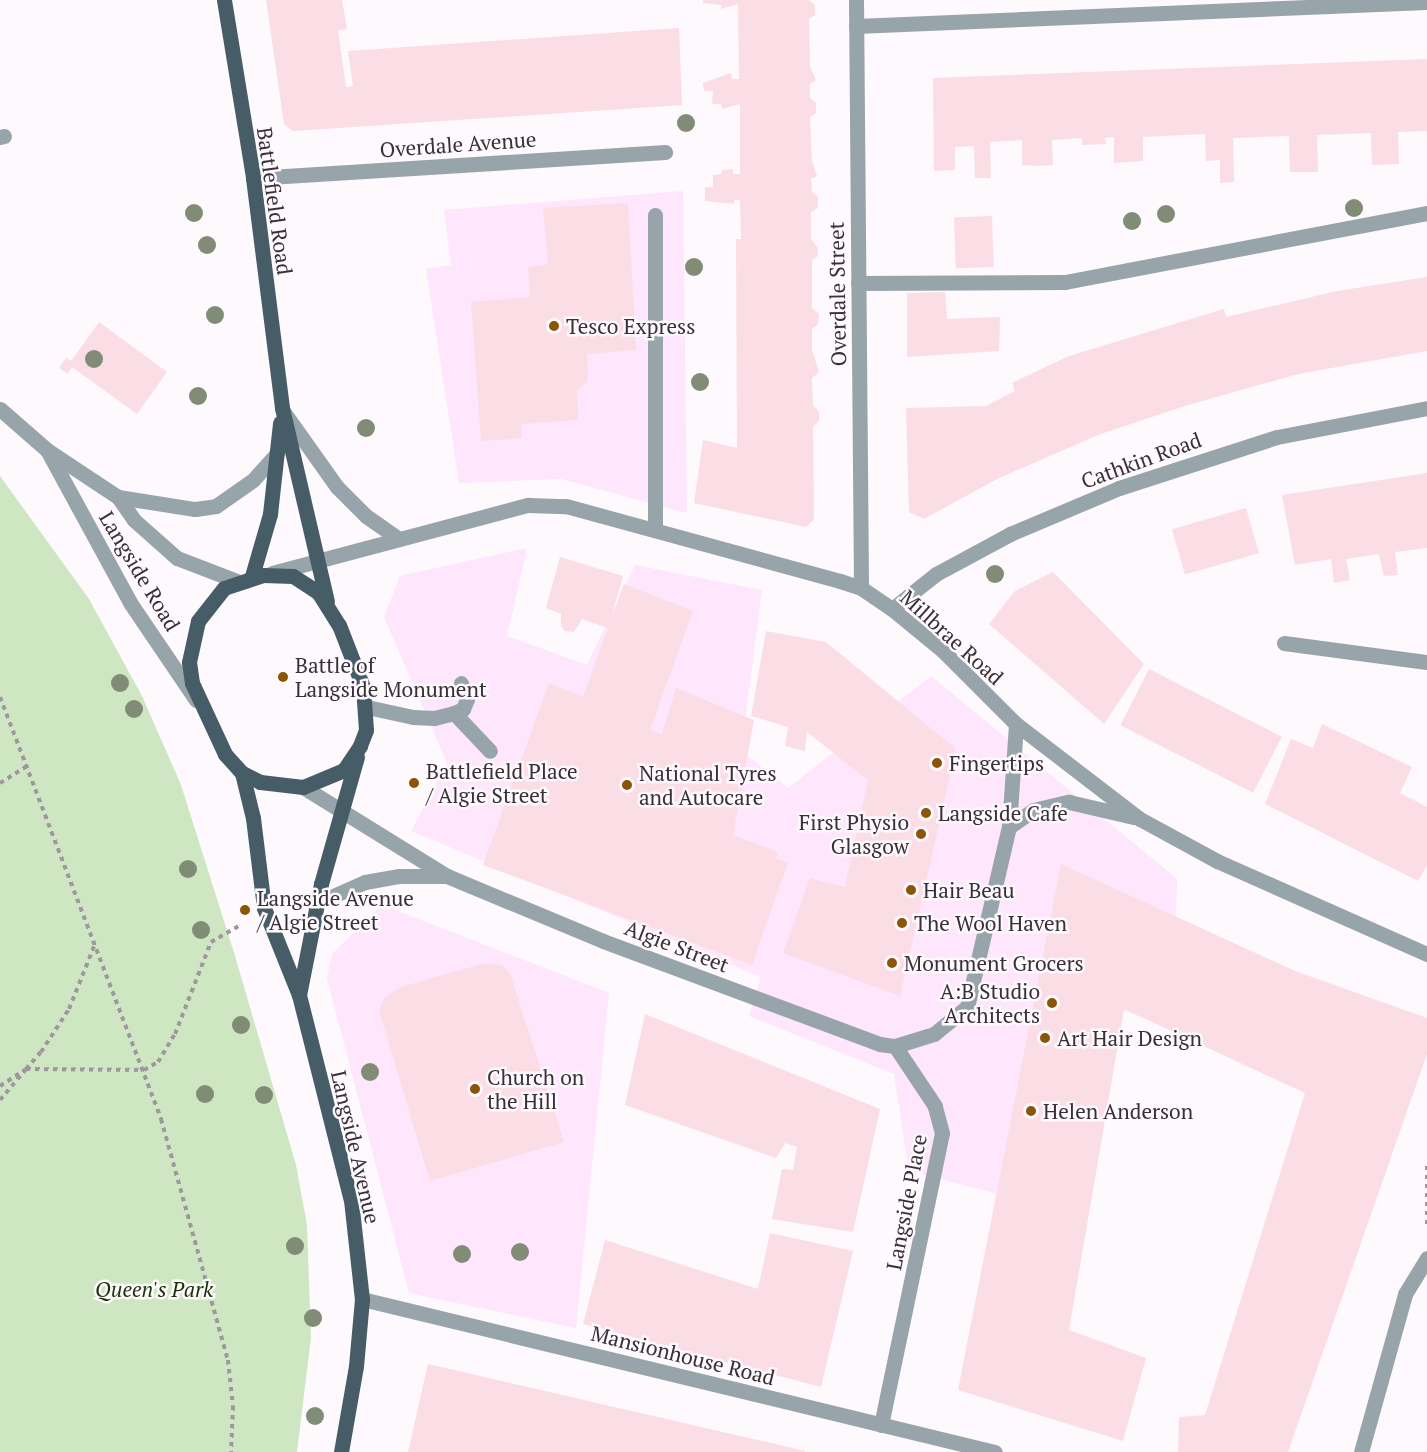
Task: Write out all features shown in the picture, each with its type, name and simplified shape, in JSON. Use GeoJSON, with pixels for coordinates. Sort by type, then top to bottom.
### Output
{"type":"FeatureCollection","features":[{"type":"Feature","properties":{"kind":"main road","name":"Battlefield Road"},"geometry":{"type":"LineString","coordinates":[[224,0],[252,178],[282,408],[328,604]]}},
{"type":"Feature","properties":{"kind":"main road","name":"Battlefield Road"},"geometry":{"type":"LineString","coordinates":[[257,576],[270,514],[282,408]]}},
{"type":"Feature","properties":{"kind":"main road"},"geometry":{"type":"LineString","coordinates":[[257,576],[300,579],[328,604],[353,657],[367,707],[360,746],[344,770],[303,787],[260,782],[242,773],[225,754],[202,710],[191,672],[192,638],[210,601],[237,581],[257,576]]}},
{"type":"Feature","properties":{"kind":"main road","name":"Langside Avenue"},"geometry":{"type":"LineString","coordinates":[[299,995],[317,903],[344,812],[360,746]]}},
{"type":"Feature","properties":{"kind":"main road","name":"Langside Avenue"},"geometry":{"type":"LineString","coordinates":[[242,773],[254,818],[264,908],[299,995],[351,1200],[362,1299],[356,1366],[340,1452]]}},
{"type":"Feature","properties":{"kind":"street","name":"Overdale Street"},"geometry":{"type":"LineString","coordinates":[[855,0],[861,588]]}},
{"type":"Feature","properties":{"kind":"street"},"geometry":{"type":"LineString","coordinates":[[856,26],[1427,2]]}},
{"type":"Feature","properties":{"kind":"street","name":"Overdale Avenue"},"geometry":{"type":"LineString","coordinates":[[252,178],[665,152]]}},
{"type":"Feature","properties":{"kind":"street"},"geometry":{"type":"LineString","coordinates":[[858,283],[1065,282],[1427,213]]}},
{"type":"Feature","properties":{"kind":"street"},"geometry":{"type":"LineString","coordinates":[[655,215],[655,530]]}},
{"type":"Feature","properties":{"kind":"street"},"geometry":{"type":"LineString","coordinates":[[282,408],[337,487],[366,516],[399,539]]}},
{"type":"Feature","properties":{"kind":"street","name":"Cathkin Road"},"geometry":{"type":"LineString","coordinates":[[892,609],[936,574],[1010,534],[1119,488],[1277,437],[1427,408]]}},
{"type":"Feature","properties":{"kind":"street","name":"Langside Road"},"geometry":{"type":"LineString","coordinates":[[0,409],[47,450],[118,496],[134,520],[177,558],[237,581]]}},
{"type":"Feature","properties":{"kind":"street","name":"Langside Road"},"geometry":{"type":"LineString","coordinates":[[47,450],[131,604],[202,710]]}},
{"type":"Feature","properties":{"kind":"street"},"geometry":{"type":"LineString","coordinates":[[118,496],[195,509],[216,506],[253,480],[277,453]]}},
{"type":"Feature","properties":{"kind":"street","name":"Millbrae Road"},"geometry":{"type":"LineString","coordinates":[[257,576],[317,563],[528,506],[566,506],[861,588],[892,609],[942,650],[1016,724],[1140,819],[1217,861],[1427,954]]}},
{"type":"Feature","properties":{"kind":"street"},"geometry":{"type":"LineString","coordinates":[[1284,643],[1427,662]]}},
{"type":"Feature","properties":{"kind":"street"},"geometry":{"type":"LineString","coordinates":[[367,707],[412,717],[454,713],[464,709],[467,699],[461,683]]}},
{"type":"Feature","properties":{"kind":"street"},"geometry":{"type":"LineString","coordinates":[[454,713],[490,751]]}},
{"type":"Feature","properties":{"kind":"street"},"geometry":{"type":"LineString","coordinates":[[895,1046],[934,1034],[955,1021],[966,1007],[1009,827],[1016,724]]}},
{"type":"Feature","properties":{"kind":"street","name":"Algie Street"},"geometry":{"type":"LineString","coordinates":[[303,787],[447,876],[603,941],[880,1044],[895,1046]]}},
{"type":"Feature","properties":{"kind":"street"},"geometry":{"type":"LineString","coordinates":[[1009,827],[1033,810],[1069,802],[1140,819]]}},
{"type":"Feature","properties":{"kind":"street","name":"Algie Street"},"geometry":{"type":"LineString","coordinates":[[317,903],[365,882],[399,876],[447,876]]}},
{"type":"Feature","properties":{"kind":"street","name":"Langside Place"},"geometry":{"type":"LineString","coordinates":[[881,1425],[942,1133],[934,1106],[895,1046]]}},
{"type":"Feature","properties":{"kind":"street"},"geometry":{"type":"LineString","coordinates":[[1361,1452],[1406,1294],[1427,1258]]}},
{"type":"Feature","properties":{"kind":"street","name":"Mansionhouse Road"},"geometry":{"type":"LineString","coordinates":[[362,1299],[995,1452]]}},
{"type":"Feature","properties":{"kind":"path"},"geometry":{"type":"LineString","coordinates":[[0,697],[144,1070],[208,1278],[228,1360],[233,1406],[231,1452]]}},
{"type":"Feature","properties":{"kind":"path"},"geometry":{"type":"LineString","coordinates":[[0,783],[27,766]]}},
{"type":"Feature","properties":{"kind":"path"},"geometry":{"type":"LineString","coordinates":[[0,1086],[26,1069],[144,1070],[158,1062],[176,1034],[211,942],[264,908]]}},
{"type":"Feature","properties":{"kind":"path"},"geometry":{"type":"LineString","coordinates":[[0,1100],[26,1069],[69,1008],[95,943]]}},
{"type":"Feature","properties":{"kind":"path"},"geometry":{"type":"LineString","coordinates":[[1427,1166],[1427,1227]]}},
{"type":"Feature","properties":{"kind":"shaded area"},"geometry":{"type":"Polygon","coordinates":[[[683,191],[687,513],[561,479],[459,483],[426,269],[451,265],[444,210],[683,191]]]}},
{"type":"Feature","properties":{"kind":"shaded area"},"geometry":{"type":"Polygon","coordinates":[[[527,548],[507,636],[587,665],[635,565],[762,590],[741,751],[788,788],[931,676],[1177,879],[1176,917],[1146,1019],[1124,1010],[1088,1217],[909,1171],[894,1074],[749,1016],[761,977],[411,831],[447,763],[384,617],[400,576],[527,548]]]}},
{"type":"Feature","properties":{"kind":"shaded area"},"geometry":{"type":"Polygon","coordinates":[[[382,905],[609,993],[576,1328],[409,1293],[327,978],[332,954],[382,905]]]}},
{"type":"Feature","properties":{"kind":"green space","name":"Queen's Park"},"geometry":{"type":"Polygon","coordinates":[[[0,476],[89,599],[142,696],[181,785],[235,956],[296,1165],[307,1225],[311,1337],[297,1452],[0,1452],[0,476]]]}},
{"type":"Feature","properties":{"kind":"building"},"geometry":{"type":"Polygon","coordinates":[[[266,0],[342,0],[347,29],[338,30],[346,87],[353,86],[348,51],[679,28],[682,105],[293,131],[284,124],[266,0]]]}},
{"type":"Feature","properties":{"kind":"building"},"geometry":{"type":"Polygon","coordinates":[[[703,0],[809,0],[815,5],[815,15],[809,19],[810,66],[816,80],[810,84],[810,98],[816,103],[816,113],[810,117],[812,161],[817,176],[811,179],[812,192],[818,197],[818,208],[811,212],[811,239],[818,248],[818,256],[812,260],[812,308],[819,314],[818,324],[812,329],[812,350],[819,372],[812,378],[813,405],[819,412],[819,421],[813,426],[814,519],[806,527],[694,503],[703,440],[737,448],[736,239],[741,239],[740,200],[734,200],[734,204],[705,201],[705,187],[713,187],[713,175],[721,174],[722,170],[733,169],[733,174],[740,174],[740,104],[722,109],[721,104],[712,104],[713,91],[704,91],[703,83],[731,73],[732,79],[739,79],[738,4],[721,9],[721,5],[703,3],[703,0]]]}},
{"type":"Feature","properties":{"kind":"building"},"geometry":{"type":"Polygon","coordinates":[[[1427,59],[1427,131],[1398,132],[1399,164],[1372,165],[1371,133],[1317,135],[1318,172],[1290,172],[1289,136],[1233,138],[1234,182],[1220,183],[1220,160],[1206,161],[1205,134],[1143,137],[1143,161],[1114,163],[1114,137],[1105,138],[1106,144],[1082,145],[1082,138],[1052,140],[1053,165],[1037,166],[1022,165],[1022,140],[990,142],[991,178],[975,178],[974,146],[955,147],[955,170],[934,171],[933,78],[1427,59]]]}},
{"type":"Feature","properties":{"kind":"building","name":"Tesco Express"},"geometry":{"type":"Polygon","coordinates":[[[628,203],[636,350],[587,354],[588,381],[577,390],[578,420],[521,424],[522,438],[481,441],[471,302],[530,297],[528,267],[548,264],[543,208],[628,203]]]}},
{"type":"Feature","properties":{"kind":"building"},"geometry":{"type":"Polygon","coordinates":[[[992,216],[994,267],[956,268],[954,217],[992,216]]]}},
{"type":"Feature","properties":{"kind":"building"},"geometry":{"type":"Polygon","coordinates":[[[1427,277],[1427,351],[1298,374],[1188,405],[1098,435],[997,479],[924,519],[909,512],[906,408],[986,406],[1015,391],[1012,383],[1069,356],[1224,309],[1226,317],[1337,291],[1427,277]]]}},
{"type":"Feature","properties":{"kind":"building"},"geometry":{"type":"Polygon","coordinates":[[[945,292],[947,319],[1000,317],[999,351],[907,357],[907,293],[945,292]]]}},
{"type":"Feature","properties":{"kind":"building"},"geometry":{"type":"Polygon","coordinates":[[[99,322],[167,372],[137,414],[72,367],[68,374],[59,368],[66,358],[71,361],[99,322]]]}},
{"type":"Feature","properties":{"kind":"building"},"geometry":{"type":"Polygon","coordinates":[[[1427,473],[1427,548],[1395,552],[1398,575],[1384,576],[1379,554],[1346,559],[1350,580],[1334,583],[1331,559],[1295,565],[1282,495],[1427,473]]]}},
{"type":"Feature","properties":{"kind":"building"},"geometry":{"type":"Polygon","coordinates":[[[1246,508],[1259,553],[1185,574],[1172,529],[1246,508]]]}},
{"type":"Feature","properties":{"kind":"building","name":"National Tyres and Autocare"},"geometry":{"type":"Polygon","coordinates":[[[560,557],[623,576],[610,622],[624,584],[693,611],[650,730],[662,734],[676,688],[754,720],[733,835],[778,852],[776,859],[788,862],[752,965],[483,865],[549,683],[583,697],[608,628],[582,619],[574,632],[565,631],[561,626],[561,614],[546,608],[560,557]]]}},
{"type":"Feature","properties":{"kind":"building"},"geometry":{"type":"Polygon","coordinates":[[[1053,572],[1144,664],[1104,724],[989,624],[1015,591],[1053,572]]]}},
{"type":"Feature","properties":{"kind":"building"},"geometry":{"type":"Polygon","coordinates":[[[766,631],[826,642],[956,749],[900,996],[783,953],[810,878],[845,887],[868,780],[807,732],[805,751],[785,746],[788,727],[751,716],[766,631]]]}},
{"type":"Feature","properties":{"kind":"building"},"geometry":{"type":"Polygon","coordinates":[[[1149,669],[1282,737],[1253,793],[1120,725],[1149,669]]]}},
{"type":"Feature","properties":{"kind":"building"},"geometry":{"type":"Polygon","coordinates":[[[1322,724],[1412,767],[1400,793],[1427,807],[1427,865],[1418,881],[1265,804],[1291,739],[1313,748],[1322,724]]]}},
{"type":"Feature","properties":{"kind":"building"},"geometry":{"type":"Polygon","coordinates":[[[1061,864],[1295,971],[1427,1018],[1427,1054],[1288,1452],[1178,1452],[1179,1417],[1205,1415],[1305,1093],[1124,1009],[1069,1330],[1146,1358],[1123,1441],[958,1390],[1061,864]]]}},
{"type":"Feature","properties":{"kind":"building","name":"Church on the Hill"},"geometry":{"type":"Polygon","coordinates":[[[482,964],[502,965],[510,973],[564,1142],[430,1181],[379,1010],[384,998],[398,988],[482,964]]]}},
{"type":"Feature","properties":{"kind":"building"},"geometry":{"type":"Polygon","coordinates":[[[645,1014],[880,1109],[853,1232],[772,1219],[782,1169],[793,1170],[797,1147],[785,1143],[776,1158],[625,1105],[645,1014]]]}},
{"type":"Feature","properties":{"kind":"building"},"geometry":{"type":"Polygon","coordinates":[[[770,1233],[853,1251],[821,1387],[583,1324],[605,1240],[758,1289],[770,1233]]]}},
{"type":"Feature","properties":{"kind":"building"},"geometry":{"type":"Polygon","coordinates":[[[428,1364],[805,1451],[805,1452],[408,1452],[428,1364]]]}},
{"type":"Feature","properties":{"kind":"place","name":"Tesco Express"},"geometry":{"type":"Point","coordinates":[554,326]}},
{"type":"Feature","properties":{"kind":"place","name":"Battle of Langside Monument"},"geometry":{"type":"Point","coordinates":[283,677]}},
{"type":"Feature","properties":{"kind":"place","name":"Fingertips"},"geometry":{"type":"Point","coordinates":[937,763]}},
{"type":"Feature","properties":{"kind":"place","name":"Battlefield Place / Algie Street"},"geometry":{"type":"Point","coordinates":[414,783]}},
{"type":"Feature","properties":{"kind":"place","name":"National Tyres and Autocare"},"geometry":{"type":"Point","coordinates":[627,785]}},
{"type":"Feature","properties":{"kind":"place","name":"Langside Cafe"},"geometry":{"type":"Point","coordinates":[926,813]}},
{"type":"Feature","properties":{"kind":"place","name":"First Physio Glasgow"},"geometry":{"type":"Point","coordinates":[921,834]}},
{"type":"Feature","properties":{"kind":"place","name":"Hair Beau"},"geometry":{"type":"Point","coordinates":[911,890]}},
{"type":"Feature","properties":{"kind":"place","name":"Langside Avenue / Algie Street"},"geometry":{"type":"Point","coordinates":[245,910]}},
{"type":"Feature","properties":{"kind":"place","name":"The Wool Haven"},"geometry":{"type":"Point","coordinates":[902,923]}},
{"type":"Feature","properties":{"kind":"place","name":"Monument Grocers"},"geometry":{"type":"Point","coordinates":[892,963]}},
{"type":"Feature","properties":{"kind":"place","name":"A:B Studio Architects"},"geometry":{"type":"Point","coordinates":[1052,1003]}},
{"type":"Feature","properties":{"kind":"place","name":"Art Hair Design"},"geometry":{"type":"Point","coordinates":[1045,1038]}},
{"type":"Feature","properties":{"kind":"place","name":"Church on the Hill"},"geometry":{"type":"Point","coordinates":[475,1089]}},
{"type":"Feature","properties":{"kind":"place","name":"Helen Anderson"},"geometry":{"type":"Point","coordinates":[1031,1111]}}]}
